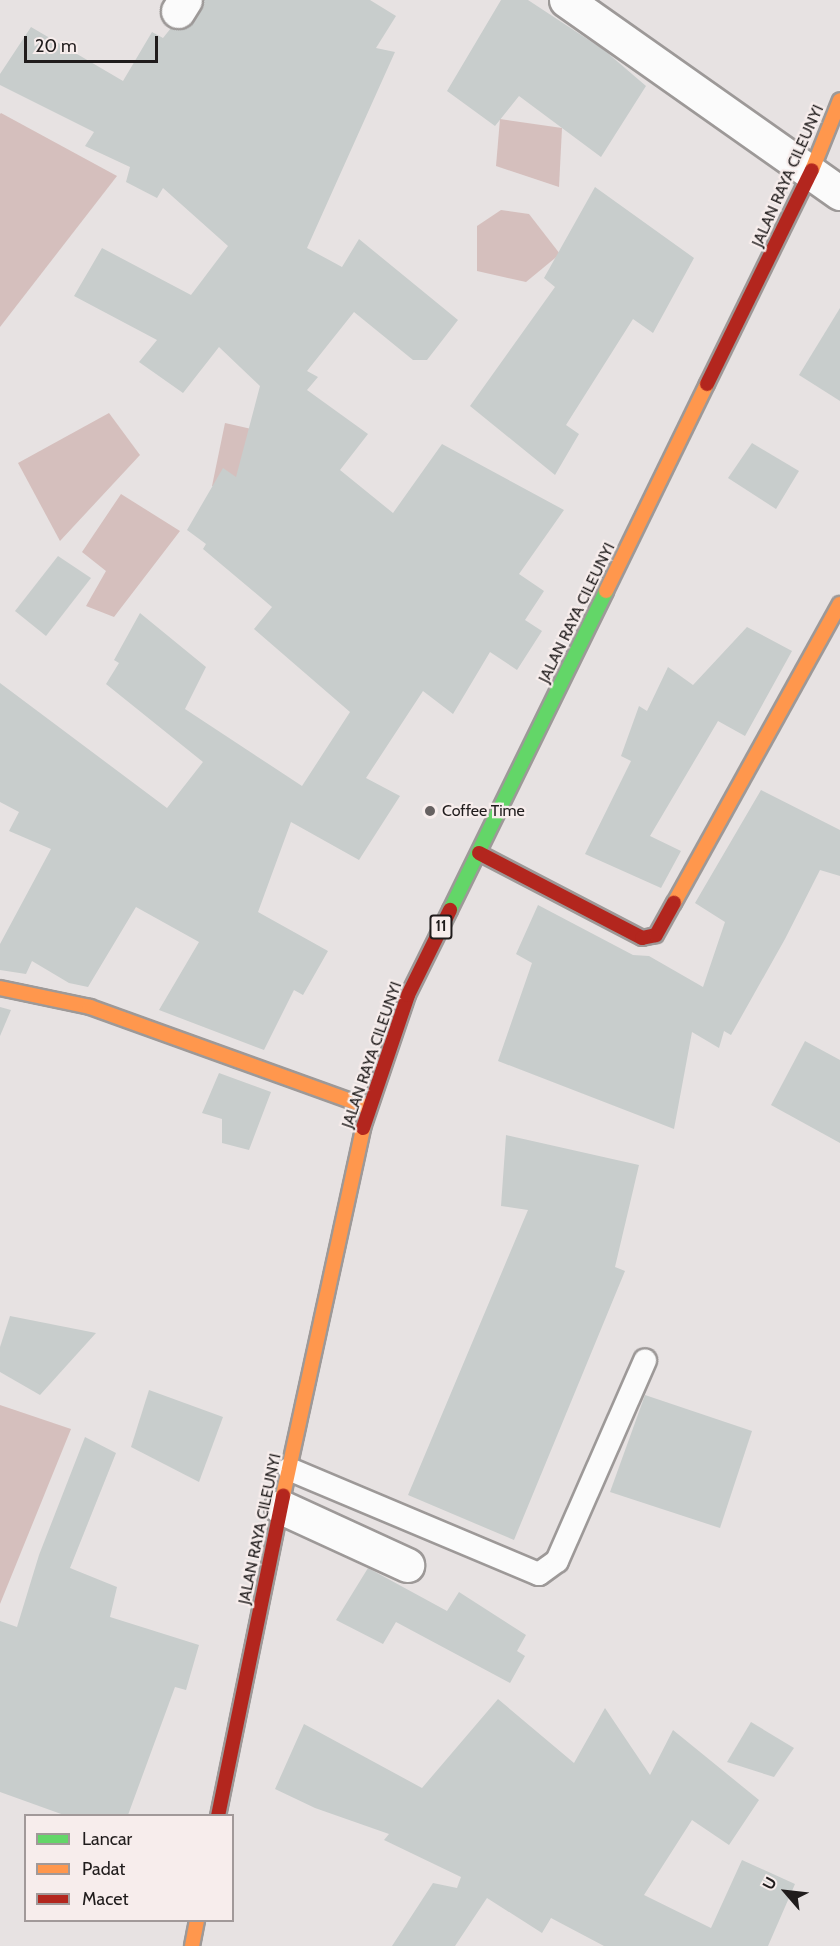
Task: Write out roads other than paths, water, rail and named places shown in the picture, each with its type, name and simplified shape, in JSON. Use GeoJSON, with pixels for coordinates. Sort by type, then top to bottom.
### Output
{"type":"FeatureCollection","features":[{"type":"Feature","properties":{"kind":"main road","name":"JALAN RAYA CILEUNYI"},"geometry":{"type":"LineString","coordinates":[[218,1814],[325,1291],[368,1107],[408,995],[810,174],[840,100]]}},
{"type":"Feature","properties":{"kind":"main road"},"geometry":{"type":"LineString","coordinates":[[479,853],[642,938],[656,935],[840,604]]}},
{"type":"Feature","properties":{"kind":"main road"},"geometry":{"type":"LineString","coordinates":[[0,988],[90,1007],[368,1107]]}},
{"type":"Feature","properties":{"kind":"main road"},"geometry":{"type":"LineString","coordinates":[[192,1946],[197,1922]]}},
{"type":"Feature","properties":{"kind":"street"},"geometry":{"type":"LineString","coordinates":[[566,0],[840,193]]}},
{"type":"Feature","properties":{"kind":"street"},"geometry":{"type":"LineString","coordinates":[[281,1508],[407,1565]]}},
{"type":"Feature","properties":{"kind":"lane"},"geometry":{"type":"LineString","coordinates":[[289,1469],[538,1574],[557,1561],[645,1361]]}},
{"type":"Feature","properties":{"kind":"place","name":"Coffee Time"},"geometry":{"type":"Point","coordinates":[430,811]}}]}
